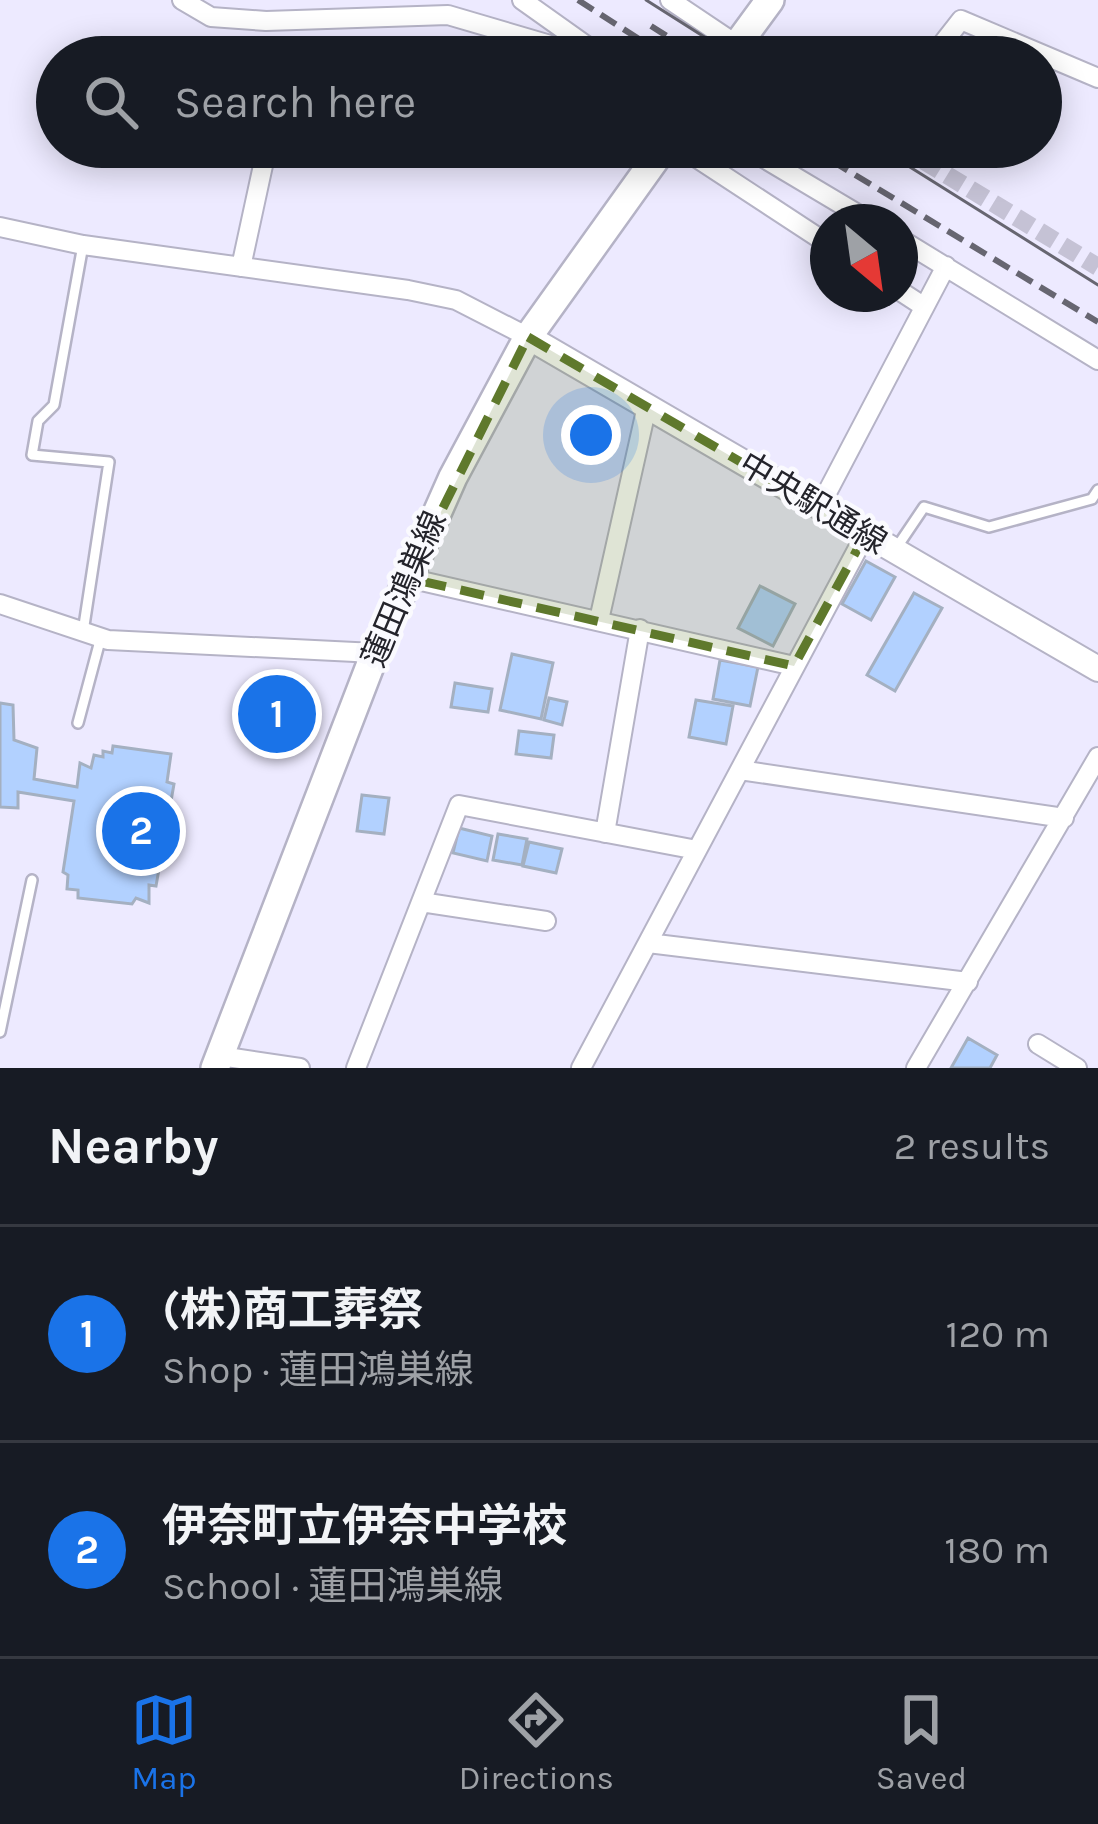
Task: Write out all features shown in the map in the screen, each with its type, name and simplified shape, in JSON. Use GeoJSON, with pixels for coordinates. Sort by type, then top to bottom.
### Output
{"type":"FeatureCollection","features":[{"type":"Feature","properties":{"kind":"main road"},"geometry":{"type":"LineString","coordinates":[[744,36],[770,0]]}},
{"type":"Feature","properties":{"kind":"main road","name":"蓮田鴻巣線"},"geometry":{"type":"LineString","coordinates":[[218,1062],[375,653],[453,477],[527,337],[649,168]]}},
{"type":"Feature","properties":{"kind":"street"},"geometry":{"type":"LineString","coordinates":[[182,0],[212,17],[266,21],[448,15],[519,36]]}},
{"type":"Feature","properties":{"kind":"street"},"geometry":{"type":"LineString","coordinates":[[522,0],[573,36]]}},
{"type":"Feature","properties":{"kind":"street"},"geometry":{"type":"LineString","coordinates":[[670,0],[724,36]]}},
{"type":"Feature","properties":{"kind":"street"},"geometry":{"type":"LineString","coordinates":[[948,36],[961,20],[999,36]]}},
{"type":"Feature","properties":{"kind":"street"},"geometry":{"type":"LineString","coordinates":[[1062,63],[1098,78]]}},
{"type":"Feature","properties":{"kind":"street"},"geometry":{"type":"LineString","coordinates":[[241,267],[262,168]]}},
{"type":"Feature","properties":{"kind":"street"},"geometry":{"type":"LineString","coordinates":[[712,168],[810,232]]}},
{"type":"Feature","properties":{"kind":"street"},"geometry":{"type":"LineString","coordinates":[[780,168],[841,204]]}},
{"type":"Feature","properties":{"kind":"street"},"geometry":{"type":"LineString","coordinates":[[0,226],[83,244],[456,300],[527,337]]}},
{"type":"Feature","properties":{"kind":"street"},"geometry":{"type":"LineString","coordinates":[[918,250],[1098,360]]}},
{"type":"Feature","properties":{"kind":"street"},"geometry":{"type":"LineString","coordinates":[[820,506],[946,266]]}},
{"type":"Feature","properties":{"kind":"street"},"geometry":{"type":"LineString","coordinates":[[918,303],[923,306]]}},
{"type":"Feature","properties":{"kind":"street","name":"中央駅通線"},"geometry":{"type":"LineString","coordinates":[[527,337],[1098,669]]}},
{"type":"Feature","properties":{"kind":"street"},"geometry":{"type":"LineString","coordinates":[[599,620],[647,406]]}},
{"type":"Feature","properties":{"kind":"street"},"geometry":{"type":"LineString","coordinates":[[581,1068],[865,535]]}},
{"type":"Feature","properties":{"kind":"street"},"geometry":{"type":"LineString","coordinates":[[408,578],[794,666]]}},
{"type":"Feature","properties":{"kind":"street"},"geometry":{"type":"LineString","coordinates":[[0,604],[92,634],[375,653]]}},
{"type":"Feature","properties":{"kind":"street"},"geometry":{"type":"LineString","coordinates":[[605,833],[640,629]]}},
{"type":"Feature","properties":{"kind":"street"},"geometry":{"type":"LineString","coordinates":[[916,1068],[1098,757]]}},
{"type":"Feature","properties":{"kind":"street"},"geometry":{"type":"LineString","coordinates":[[740,770],[1064,818]]}},
{"type":"Feature","properties":{"kind":"street"},"geometry":{"type":"LineString","coordinates":[[356,1068],[459,806],[697,850]]}},
{"type":"Feature","properties":{"kind":"street"},"geometry":{"type":"LineString","coordinates":[[421,902],[546,921]]}},
{"type":"Feature","properties":{"kind":"street"},"geometry":{"type":"LineString","coordinates":[[648,943],[968,982]]}},
{"type":"Feature","properties":{"kind":"street"},"geometry":{"type":"LineString","coordinates":[[1038,1044],[1077,1068]]}},
{"type":"Feature","properties":{"kind":"street"},"geometry":{"type":"LineString","coordinates":[[218,1062],[300,1068]]}},
{"type":"Feature","properties":{"kind":"lane"},"geometry":{"type":"LineString","coordinates":[[79,723],[109,462],[32,455],[38,422],[54,405],[83,244]]}},
{"type":"Feature","properties":{"kind":"lane"},"geometry":{"type":"LineString","coordinates":[[895,552],[924,507],[989,527],[1092,499],[1098,490]]}},
{"type":"Feature","properties":{"kind":"lane"},"geometry":{"type":"LineString","coordinates":[[0,1031],[32,880]]}},
{"type":"Feature","properties":{"kind":"highlighted area"},"geometry":{"type":"Polygon","coordinates":[[[528,337],[865,535],[794,666],[408,578],[528,337]]]}},
{"type":"Feature","properties":{"kind":"building"},"geometry":{"type":"Polygon","coordinates":[[[866,561],[895,577],[871,620],[842,604],[866,561]]]}},
{"type":"Feature","properties":{"kind":"building"},"geometry":{"type":"Polygon","coordinates":[[[760,586],[795,604],[773,646],[738,628],[760,586]]]}},
{"type":"Feature","properties":{"kind":"building"},"geometry":{"type":"Polygon","coordinates":[[[914,593],[942,608],[895,691],[867,675],[914,593]]]}},
{"type":"Feature","properties":{"kind":"building"},"geometry":{"type":"Polygon","coordinates":[[[512,654],[553,663],[541,719],[500,710],[512,654]]]}},
{"type":"Feature","properties":{"kind":"building"},"geometry":{"type":"Polygon","coordinates":[[[720,660],[758,667],[750,706],[713,699],[720,660]]]}},
{"type":"Feature","properties":{"kind":"building"},"geometry":{"type":"Polygon","coordinates":[[[455,683],[492,689],[488,712],[451,707],[455,683]]]}},
{"type":"Feature","properties":{"kind":"building"},"geometry":{"type":"Polygon","coordinates":[[[265,698],[287,701],[283,737],[262,733],[265,698]]]}},
{"type":"Feature","properties":{"kind":"building"},"geometry":{"type":"Polygon","coordinates":[[[549,698],[567,702],[562,725],[544,720],[549,698]]]}},
{"type":"Feature","properties":{"kind":"building"},"geometry":{"type":"Polygon","coordinates":[[[696,700],[733,706],[726,744],[689,737],[696,700]]]}},
{"type":"Feature","properties":{"kind":"building"},"geometry":{"type":"Polygon","coordinates":[[[0,703],[13,705],[14,740],[37,748],[34,779],[77,787],[80,763],[91,768],[94,755],[112,753],[113,746],[171,754],[167,782],[174,784],[156,886],[149,885],[149,903],[136,898],[132,904],[78,898],[78,890],[67,889],[68,875],[63,872],[74,801],[18,792],[18,808],[0,807],[0,703]]]}},
{"type":"Feature","properties":{"kind":"building"},"geometry":{"type":"Polygon","coordinates":[[[519,731],[554,735],[551,758],[516,754],[519,731]]]}},
{"type":"Feature","properties":{"kind":"building"},"geometry":{"type":"Polygon","coordinates":[[[362,795],[389,798],[384,834],[357,831],[362,795]]]}},
{"type":"Feature","properties":{"kind":"building"},"geometry":{"type":"Polygon","coordinates":[[[459,828],[492,836],[487,861],[453,853],[459,828]]]}},
{"type":"Feature","properties":{"kind":"building"},"geometry":{"type":"Polygon","coordinates":[[[498,834],[527,839],[522,865],[493,860],[498,834]]]}},
{"type":"Feature","properties":{"kind":"building"},"geometry":{"type":"Polygon","coordinates":[[[529,842],[562,849],[556,873],[523,866],[529,842]]]}},
{"type":"Feature","properties":{"kind":"building"},"geometry":{"type":"Polygon","coordinates":[[[968,1038],[997,1055],[990,1068],[951,1068],[968,1038]]]}},
{"type":"Feature","properties":{"kind":"tunnel"},"geometry":{"type":"LineString","coordinates":[[935,168],[1098,267]]}},
{"type":"Feature","properties":{"kind":"tram line"},"geometry":{"type":"LineString","coordinates":[[646,0],[703,36]]}},
{"type":"Feature","properties":{"kind":"tram line"},"geometry":{"type":"LineString","coordinates":[[911,168],[1098,285]]}},
{"type":"Feature","properties":{"kind":"railway"},"geometry":{"type":"LineString","coordinates":[[578,0],[634,36]]}},
{"type":"Feature","properties":{"kind":"railway"},"geometry":{"type":"LineString","coordinates":[[651,26],[667,36]]}},
{"type":"Feature","properties":{"kind":"railway"},"geometry":{"type":"LineString","coordinates":[[844,168],[1098,322]]}},
{"type":"Feature","properties":{"kind":"place","name":"(株)商工葬祭"},"geometry":{"type":"Point","coordinates":[277,714]}},
{"type":"Feature","properties":{"kind":"place","name":"伊奈町立伊奈中学校"},"geometry":{"type":"Point","coordinates":[141,831]}}]}
